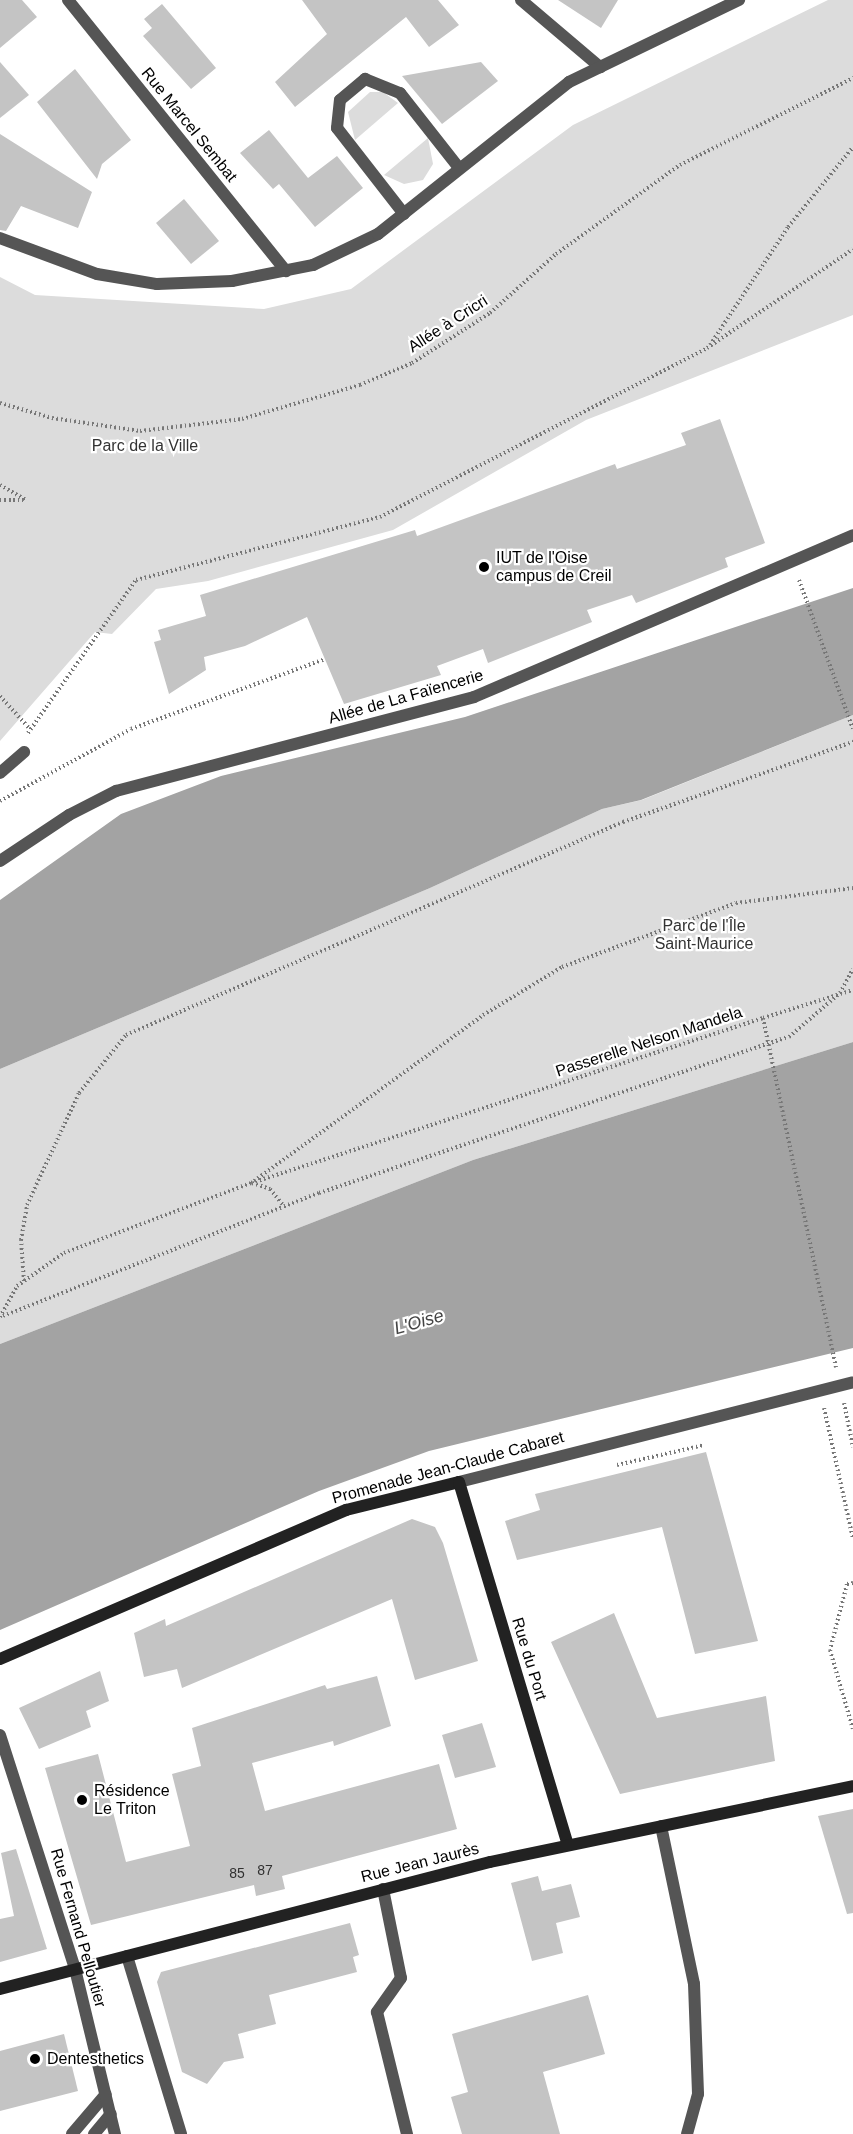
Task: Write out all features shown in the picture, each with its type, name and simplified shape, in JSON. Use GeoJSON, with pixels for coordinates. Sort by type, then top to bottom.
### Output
{"type":"FeatureCollection","features":[{"type":"Feature","properties":{"kind":"street","name":"Rue Marcel Sembat"},"geometry":{"type":"LineString","coordinates":[[68,0],[285,271]]}},
{"type":"Feature","properties":{"kind":"street"},"geometry":{"type":"LineString","coordinates":[[521,0],[600,67]]}},
{"type":"Feature","properties":{"kind":"street"},"geometry":{"type":"LineString","coordinates":[[0,238],[87,271],[157,284],[232,281],[285,271],[347,252],[404,214],[552,93],[600,67],[739,0]]}},
{"type":"Feature","properties":{"kind":"street"},"geometry":{"type":"LineString","coordinates":[[404,214],[337,128],[340,100],[356,86],[364,80],[378,80],[399,93],[459,168]]}},
{"type":"Feature","properties":{"kind":"street","name":"Allée de La Faïencerie"},"geometry":{"type":"LineString","coordinates":[[0,861],[69,815],[116,791],[474,697],[853,535]]}},
{"type":"Feature","properties":{"kind":"street"},"geometry":{"type":"LineString","coordinates":[[0,773],[24,752]]}},
{"type":"Feature","properties":{"kind":"street","name":"Promenade Jean-Claude Cabaret"},"geometry":{"type":"LineString","coordinates":[[0,1659],[346,1510],[853,1382]]}},
{"type":"Feature","properties":{"kind":"street","name":"Rue du Port"},"geometry":{"type":"LineString","coordinates":[[459,1482],[568,1845]]}},
{"type":"Feature","properties":{"kind":"street","name":"Rue Fernand Pelloutier"},"geometry":{"type":"LineString","coordinates":[[0,1735],[75,1970],[115,2134]]}},
{"type":"Feature","properties":{"kind":"street","name":"Rue Jean Jaurès"},"geometry":{"type":"LineString","coordinates":[[0,1989],[383,1889],[568,1845],[853,1786]]}},
{"type":"Feature","properties":{"kind":"street"},"geometry":{"type":"LineString","coordinates":[[661,1826],[694,1984],[698,2094],[687,2134]]}},
{"type":"Feature","properties":{"kind":"street"},"geometry":{"type":"LineString","coordinates":[[383,1889],[401,1978],[377,2012],[408,2134]]}},
{"type":"Feature","properties":{"kind":"street"},"geometry":{"type":"LineString","coordinates":[[127,1956],[181,2134]]}},
{"type":"Feature","properties":{"kind":"street"},"geometry":{"type":"LineString","coordinates":[[72,2134],[106,2094]]}},
{"type":"Feature","properties":{"kind":"street"},"geometry":{"type":"LineString","coordinates":[[94,2134],[111,2114]]}},
{"type":"Feature","properties":{"kind":"path","name":"Allée à Cricri"},"geometry":{"type":"LineString","coordinates":[[0,403],[52,418],[140,431],[242,419],[360,385],[412,363],[490,313],[556,254],[680,165],[853,78]]}},
{"type":"Feature","properties":{"kind":"path"},"geometry":{"type":"LineString","coordinates":[[707,348],[788,227],[853,147]]}},
{"type":"Feature","properties":{"kind":"path"},"geometry":{"type":"LineString","coordinates":[[24,752],[29,728],[136,580],[380,517],[707,348],[853,249]]}},
{"type":"Feature","properties":{"kind":"path"},"geometry":{"type":"LineString","coordinates":[[0,485],[26,500],[0,500]]}},
{"type":"Feature","properties":{"kind":"path"},"geometry":{"type":"LineString","coordinates":[[806,598],[853,729]]}},
{"type":"Feature","properties":{"kind":"path"},"geometry":{"type":"LineString","coordinates":[[0,801],[131,729],[325,659]]}},
{"type":"Feature","properties":{"kind":"path"},"geometry":{"type":"LineString","coordinates":[[0,696],[29,728]]}},
{"type":"Feature","properties":{"kind":"path"},"geometry":{"type":"LineString","coordinates":[[1,1317],[24,1281],[21,1240],[27,1205],[79,1094],[126,1035],[624,822],[853,742]]}},
{"type":"Feature","properties":{"kind":"path"},"geometry":{"type":"LineString","coordinates":[[251,1183],[282,1155],[483,1015],[562,967],[736,903],[853,888]]}},
{"type":"Feature","properties":{"kind":"path"},"geometry":{"type":"LineString","coordinates":[[1,1317],[285,1206],[789,1036],[840,993],[853,969]]}},
{"type":"Feature","properties":{"kind":"path"},"geometry":{"type":"LineString","coordinates":[[763,1018],[853,990]]}},
{"type":"Feature","properties":{"kind":"path","name":"Passerelle Nelson Mandela"},"geometry":{"type":"LineString","coordinates":[[24,1281],[64,1253],[251,1183],[763,1018],[838,1377]]}},
{"type":"Feature","properties":{"kind":"path"},"geometry":{"type":"LineString","coordinates":[[251,1183],[270,1189],[285,1206]]}},
{"type":"Feature","properties":{"kind":"path"},"geometry":{"type":"LineString","coordinates":[[819,1390],[853,1539]]}},
{"type":"Feature","properties":{"kind":"path"},"geometry":{"type":"LineString","coordinates":[[843,1400],[853,1447]]}},
{"type":"Feature","properties":{"kind":"path"},"geometry":{"type":"LineString","coordinates":[[853,1583],[847,1584],[830,1650],[853,1729]]}},
{"type":"Feature","properties":{"kind":"green space","name":"Parc de la Ville"},"geometry":{"type":"Polygon","coordinates":[[[828,0],[853,0],[853,315],[586,420],[393,530],[208,581],[156,589],[112,634],[95,632],[0,741],[0,277],[35,295],[264,309],[351,289],[573,125],[828,0]]]}},
{"type":"Feature","properties":{"kind":"green space"},"geometry":{"type":"Polygon","coordinates":[[[370,92],[383,92],[398,103],[355,140],[348,112],[370,92]]]}},
{"type":"Feature","properties":{"kind":"green space"},"geometry":{"type":"Polygon","coordinates":[[[428,138],[433,164],[423,180],[404,184],[384,175],[428,138]]]}},
{"type":"Feature","properties":{"kind":"green space","name":"Parc de l'Île Saint-Maurice"},"geometry":{"type":"Polygon","coordinates":[[[853,715],[853,1042],[473,1160],[0,1344],[0,1069],[430,888],[602,809],[642,800],[853,715]]]}},
{"type":"Feature","properties":{"kind":"water"},"geometry":{"type":"Polygon","coordinates":[[[853,588],[853,715],[641,800],[602,809],[430,888],[0,1069],[0,900],[121,814],[221,776],[465,717],[853,588]]]}},
{"type":"Feature","properties":{"kind":"water","name":"L'Oise"},"geometry":{"type":"Polygon","coordinates":[[[853,1042],[853,1348],[429,1451],[319,1491],[0,1630],[0,1344],[473,1160],[853,1042]]]}},
{"type":"Feature","properties":{"kind":"building"},"geometry":{"type":"Polygon","coordinates":[[[0,0],[22,0],[37,17],[0,48],[0,0]]]}},
{"type":"Feature","properties":{"kind":"building"},"geometry":{"type":"Polygon","coordinates":[[[302,0],[438,0],[459,25],[429,47],[406,17],[295,107],[275,82],[327,34],[302,0]]]}},
{"type":"Feature","properties":{"kind":"building"},"geometry":{"type":"Polygon","coordinates":[[[558,0],[618,0],[601,28],[558,0]]]}},
{"type":"Feature","properties":{"kind":"building"},"geometry":{"type":"Polygon","coordinates":[[[162,4],[216,68],[191,89],[143,36],[152,28],[144,19],[162,4]]]}},
{"type":"Feature","properties":{"kind":"building"},"geometry":{"type":"Polygon","coordinates":[[[0,62],[29,95],[0,118],[0,62]]]}},
{"type":"Feature","properties":{"kind":"building"},"geometry":{"type":"Polygon","coordinates":[[[481,62],[498,81],[442,124],[402,76],[481,62]]]}},
{"type":"Feature","properties":{"kind":"building"},"geometry":{"type":"Polygon","coordinates":[[[75,69],[131,140],[102,164],[97,179],[37,102],[75,69]]]}},
{"type":"Feature","properties":{"kind":"building"},"geometry":{"type":"Polygon","coordinates":[[[269,130],[308,178],[337,156],[363,188],[315,227],[279,184],[273,189],[240,153],[269,130]]]}},
{"type":"Feature","properties":{"kind":"building"},"geometry":{"type":"Polygon","coordinates":[[[0,134],[92,192],[78,228],[21,206],[6,231],[0,230],[0,134]]]}},
{"type":"Feature","properties":{"kind":"building"},"geometry":{"type":"Polygon","coordinates":[[[184,199],[219,241],[191,264],[156,223],[184,199]]]}},
{"type":"Feature","properties":{"kind":"building"},"geometry":{"type":"Polygon","coordinates":[[[720,419],[765,543],[725,558],[728,567],[636,603],[632,595],[587,610],[592,622],[488,663],[483,649],[437,666],[441,675],[344,704],[307,617],[245,646],[204,657],[206,670],[169,694],[154,642],[161,640],[158,630],[206,616],[200,595],[415,530],[417,536],[615,464],[617,469],[686,445],[681,433],[720,419]]]}},
{"type":"Feature","properties":{"kind":"building"},"geometry":{"type":"Polygon","coordinates":[[[706,1452],[758,1641],[695,1654],[662,1527],[517,1560],[505,1521],[540,1510],[535,1494],[706,1452]]]}},
{"type":"Feature","properties":{"kind":"building"},"geometry":{"type":"Polygon","coordinates":[[[412,1519],[435,1527],[443,1543],[478,1661],[415,1680],[392,1599],[182,1688],[177,1669],[144,1677],[134,1633],[165,1619],[166,1626],[412,1519]]]}},
{"type":"Feature","properties":{"kind":"building"},"geometry":{"type":"Polygon","coordinates":[[[614,1613],[657,1718],[766,1696],[775,1761],[620,1794],[551,1642],[614,1613]]]}},
{"type":"Feature","properties":{"kind":"building"},"geometry":{"type":"Polygon","coordinates":[[[100,1671],[109,1701],[86,1711],[91,1727],[39,1749],[19,1708],[100,1671]]]}},
{"type":"Feature","properties":{"kind":"building"},"geometry":{"type":"Polygon","coordinates":[[[377,1676],[391,1726],[334,1746],[333,1741],[252,1763],[265,1811],[439,1764],[457,1829],[282,1876],[285,1889],[256,1896],[254,1885],[91,1925],[45,1768],[98,1754],[126,1862],[190,1846],[172,1774],[201,1766],[192,1728],[325,1685],[327,1689],[377,1676]]]}},
{"type":"Feature","properties":{"kind":"building"},"geometry":{"type":"Polygon","coordinates":[[[482,1723],[496,1767],[455,1778],[442,1735],[482,1723]]]}},
{"type":"Feature","properties":{"kind":"building"},"geometry":{"type":"Polygon","coordinates":[[[853,1809],[853,1913],[847,1914],[818,1816],[853,1809]]]}},
{"type":"Feature","properties":{"kind":"building"},"geometry":{"type":"Polygon","coordinates":[[[16,1849],[47,1949],[0,1962],[0,1919],[14,1916],[1,1853],[16,1849]]]}},
{"type":"Feature","properties":{"kind":"building"},"geometry":{"type":"Polygon","coordinates":[[[538,1876],[542,1891],[571,1884],[580,1917],[556,1923],[563,1953],[532,1961],[511,1883],[538,1876]]]}},
{"type":"Feature","properties":{"kind":"building"},"geometry":{"type":"Polygon","coordinates":[[[350,1923],[359,1955],[353,1957],[357,1972],[269,1995],[276,2024],[238,2034],[244,2058],[224,2062],[207,2084],[182,2072],[157,1982],[161,1972],[350,1923]]]}},
{"type":"Feature","properties":{"kind":"building"},"geometry":{"type":"Polygon","coordinates":[[[588,1995],[605,2054],[543,2072],[560,2134],[462,2134],[451,2097],[468,2092],[452,2034],[588,1995]]]}},
{"type":"Feature","properties":{"kind":"building"},"geometry":{"type":"Polygon","coordinates":[[[64,2034],[78,2091],[0,2111],[0,2051],[64,2034]]]}},
{"type":"Feature","properties":{"kind":"place","name":"IUT de l'Oise campus de Creil"},"geometry":{"type":"Point","coordinates":[484,567]}},
{"type":"Feature","properties":{"kind":"place","name":"Résidence Le Triton"},"geometry":{"type":"Point","coordinates":[82,1800]}},
{"type":"Feature","properties":{"kind":"place","name":"Dentesthetics"},"geometry":{"type":"Point","coordinates":[35,2059]}}]}
